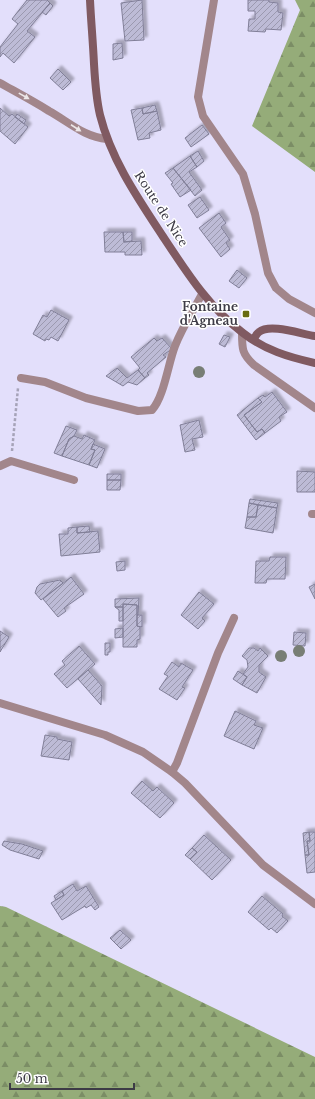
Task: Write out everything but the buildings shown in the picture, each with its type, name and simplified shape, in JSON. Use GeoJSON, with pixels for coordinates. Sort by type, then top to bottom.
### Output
{"type":"FeatureCollection","features":[{"type":"Feature","properties":{"kind":"main road","name":"Route de Nice"},"geometry":{"type":"LineString","coordinates":[[90,0],[95,85],[100,114],[107,139],[122,172],[202,294],[222,314],[242,333],[266,348],[284,355],[315,363]]}},
{"type":"Feature","properties":{"kind":"main road"},"geometry":{"type":"LineString","coordinates":[[253,340],[259,332],[275,328],[315,336]]}},
{"type":"Feature","properties":{"kind":"street"},"geometry":{"type":"LineString","coordinates":[[214,0],[198,97],[203,116],[243,174],[255,214],[268,273],[276,288],[289,299],[315,312]]}},
{"type":"Feature","properties":{"kind":"street"},"geometry":{"type":"LineString","coordinates":[[0,83],[48,109],[86,135],[107,139]]}},
{"type":"Feature","properties":{"kind":"street"},"geometry":{"type":"LineString","coordinates":[[21,378],[45,382],[86,398],[138,411],[152,410],[155,407],[160,395],[175,346],[202,294]]}},
{"type":"Feature","properties":{"kind":"street"},"geometry":{"type":"LineString","coordinates":[[242,333],[242,348],[247,358],[254,365],[315,408]]}},
{"type":"Feature","properties":{"kind":"street"},"geometry":{"type":"LineString","coordinates":[[0,466],[11,461],[74,480]]}},
{"type":"Feature","properties":{"kind":"street"},"geometry":{"type":"LineString","coordinates":[[172,772],[177,763],[218,653],[234,618]]}},
{"type":"Feature","properties":{"kind":"street"},"geometry":{"type":"LineString","coordinates":[[0,703],[105,735],[143,752],[185,783],[263,865],[315,904]]}},
{"type":"Feature","properties":{"kind":"path"},"geometry":{"type":"LineString","coordinates":[[11,461],[18,390],[21,378]]}},
{"type":"Feature","properties":{"kind":"green space"},"geometry":{"type":"Polygon","coordinates":[[[295,0],[315,0],[315,172],[252,126],[300,10],[295,0]]]}},
{"type":"Feature","properties":{"kind":"green space"},"geometry":{"type":"Polygon","coordinates":[[[0,906],[6,907],[315,1057],[315,1099],[0,1099],[0,906]]]}},
{"type":"Feature","properties":{"kind":"place","name":"Fontaine d'Agneau"},"geometry":{"type":"Point","coordinates":[246,314]}}]}
